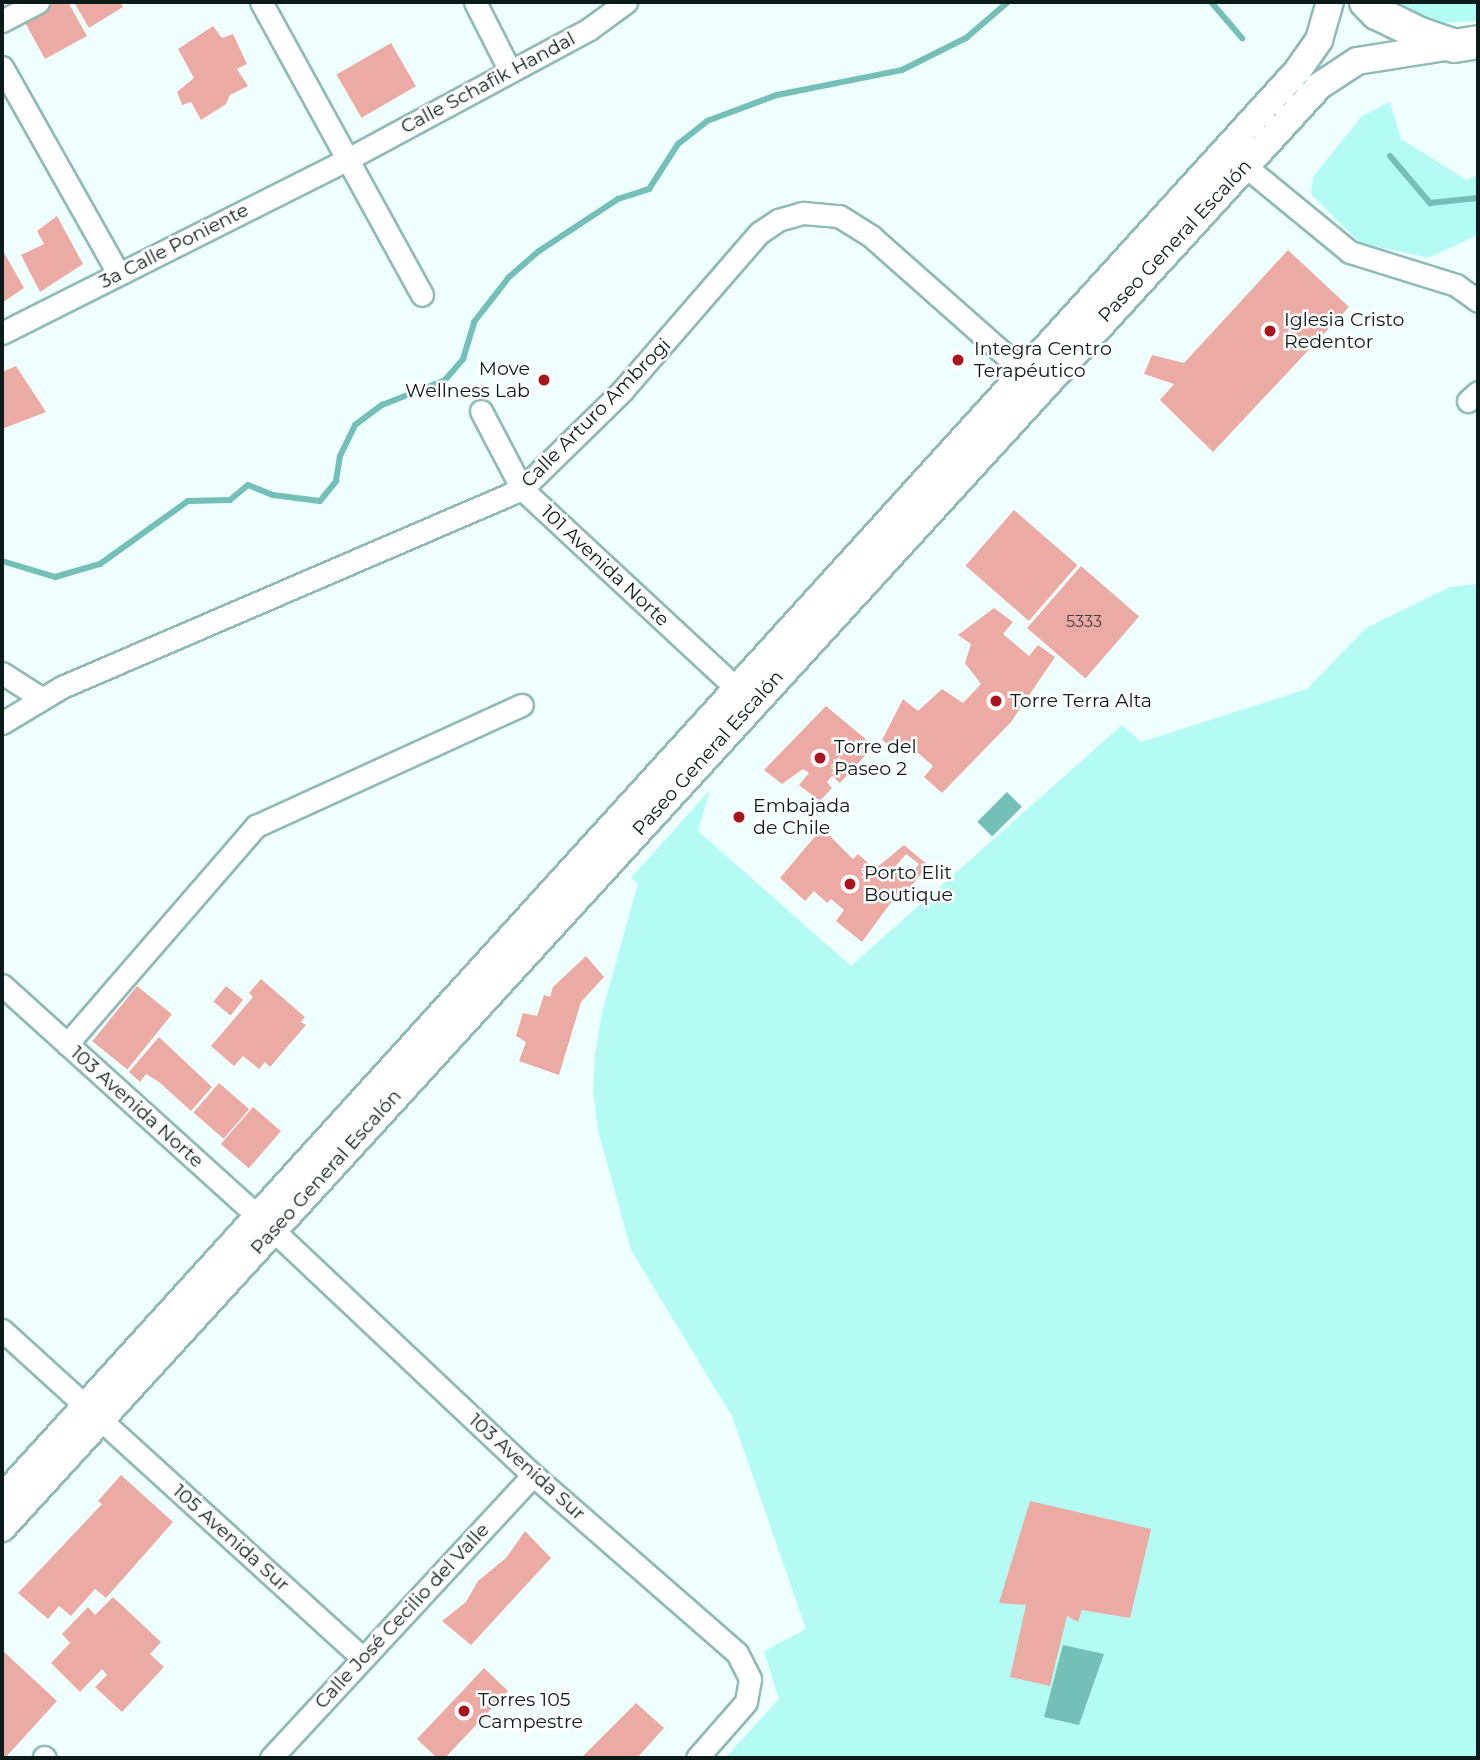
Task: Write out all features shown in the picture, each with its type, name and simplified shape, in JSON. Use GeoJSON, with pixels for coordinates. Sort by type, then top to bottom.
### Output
{"type":"FeatureCollection","features":[{"type":"Feature","properties":{"kind":"main road"},"geometry":{"type":"LineString","coordinates":[[1366,2],[1391,21],[1466,44]]}},
{"type":"Feature","properties":{"kind":"street"},"geometry":{"type":"LineString","coordinates":[[2,21],[38,2]]}},
{"type":"Feature","properties":{"kind":"street"},"geometry":{"type":"LineString","coordinates":[[261,2],[422,295]]}},
{"type":"Feature","properties":{"kind":"street"},"geometry":{"type":"LineString","coordinates":[[475,2],[509,69]]}},
{"type":"Feature","properties":{"kind":"street","name":"Calle Schafik Handal"},"geometry":{"type":"LineString","coordinates":[[346,160],[509,69],[589,29],[626,2]]}},
{"type":"Feature","properties":{"kind":"street","name":"Paseo General Escalón"},"geometry":{"type":"LineString","coordinates":[[1034,380],[1298,70],[1319,40],[1330,2]]}},
{"type":"Feature","properties":{"kind":"street","name":"Paseo General Escalón"},"geometry":{"type":"LineString","coordinates":[[2,1528],[93,1412],[745,696],[1034,380],[1319,86],[1349,63],[1466,44]]}},
{"type":"Feature","properties":{"kind":"street"},"geometry":{"type":"LineString","coordinates":[[2,67],[118,273]]}},
{"type":"Feature","properties":{"kind":"street","name":"3a Calle Poniente"},"geometry":{"type":"LineString","coordinates":[[2,334],[346,160]]}},
{"type":"Feature","properties":{"kind":"street"},"geometry":{"type":"LineString","coordinates":[[1244,165],[1349,253],[1455,285],[1478,301]]}},
{"type":"Feature","properties":{"kind":"street","name":"Calle Arturo Ambrogi"},"geometry":{"type":"LineString","coordinates":[[2,723],[41,698],[522,489],[622,391],[759,233],[778,220],[803,213],[839,216],[872,237],[1034,380]]}},
{"type":"Feature","properties":{"kind":"street","name":"101 Avenida Norte"},"geometry":{"type":"LineString","coordinates":[[481,411],[522,489],[745,696]]}},
{"type":"Feature","properties":{"kind":"street"},"geometry":{"type":"LineString","coordinates":[[2,673],[41,698]]}},
{"type":"Feature","properties":{"kind":"street"},"geometry":{"type":"LineString","coordinates":[[67,1044],[256,826],[522,705]]}},
{"type":"Feature","properties":{"kind":"street","name":"103 Avenida Norte"},"geometry":{"type":"LineString","coordinates":[[2,985],[266,1223]]}},
{"type":"Feature","properties":{"kind":"street","name":"103 Avenida Sur"},"geometry":{"type":"LineString","coordinates":[[266,1223],[533,1475],[737,1653],[750,1685],[737,1713],[697,1758]]}},
{"type":"Feature","properties":{"kind":"street","name":"105 Avenida Sur"},"geometry":{"type":"LineString","coordinates":[[2,1330],[362,1658]]}},
{"type":"Feature","properties":{"kind":"street","name":"Paseo General Escalón"},"geometry":{"type":"LineString","coordinates":[[2,1497],[93,1412]]}},
{"type":"Feature","properties":{"kind":"street","name":"Calle José Cecilio del Valle"},"geometry":{"type":"LineString","coordinates":[[271,1758],[533,1475]]}},
{"type":"Feature","properties":{"kind":"shaded area"},"geometry":{"type":"Polygon","coordinates":[[[1382,2],[1478,2],[1478,21],[1419,24],[1382,2]]]}},
{"type":"Feature","properties":{"kind":"shaded area"},"geometry":{"type":"Polygon","coordinates":[[[1390,102],[1401,139],[1467,180],[1478,175],[1478,235],[1428,258],[1360,243],[1311,194],[1313,177],[1362,116],[1390,102]]]}},
{"type":"Feature","properties":{"kind":"shaded area"},"geometry":{"type":"Polygon","coordinates":[[[1478,584],[1478,1758],[725,1758],[779,1699],[764,1651],[806,1629],[732,1416],[631,1250],[598,1130],[593,1090],[595,1055],[602,1013],[638,883],[631,878],[710,790],[698,831],[851,966],[1122,725],[1141,742],[1307,689],[1366,628],[1450,587],[1478,584]]]}},
{"type":"Feature","properties":{"kind":"shaded area"},"geometry":{"type":"Polygon","coordinates":[[[1007,792],[1022,807],[992,837],[977,822],[1007,792]]]}},
{"type":"Feature","properties":{"kind":"shaded area"},"geometry":{"type":"Polygon","coordinates":[[[1063,1645],[1104,1654],[1079,1725],[1044,1717],[1063,1645]]]}},
{"type":"Feature","properties":{"kind":"building"},"geometry":{"type":"Polygon","coordinates":[[[57,2],[68,2],[87,36],[45,59],[22,17],[57,2]]]}},
{"type":"Feature","properties":{"kind":"building"},"geometry":{"type":"Polygon","coordinates":[[[74,2],[120,2],[123,7],[89,28],[74,2]]]}},
{"type":"Feature","properties":{"kind":"building"},"geometry":{"type":"Polygon","coordinates":[[[213,26],[222,38],[233,34],[247,64],[237,69],[248,86],[230,95],[226,104],[201,120],[191,102],[182,105],[177,92],[194,78],[178,49],[213,26]]]}},
{"type":"Feature","properties":{"kind":"building"},"geometry":{"type":"Polygon","coordinates":[[[391,43],[416,86],[361,118],[336,74],[391,43]]]}},
{"type":"Feature","properties":{"kind":"building"},"geometry":{"type":"Polygon","coordinates":[[[57,216],[83,264],[40,292],[21,255],[44,244],[37,231],[57,216]]]}},
{"type":"Feature","properties":{"kind":"building"},"geometry":{"type":"Polygon","coordinates":[[[2,249],[24,288],[2,303],[2,249]]]}},
{"type":"Feature","properties":{"kind":"building","name":"Iglesia Cristo Redentor"},"geometry":{"type":"Polygon","coordinates":[[[1288,250],[1349,307],[1213,452],[1160,400],[1174,384],[1144,374],[1152,355],[1184,363],[1288,250]]]}},
{"type":"Feature","properties":{"kind":"building"},"geometry":{"type":"Polygon","coordinates":[[[16,366],[46,412],[2,429],[2,372],[16,366]]]}},
{"type":"Feature","properties":{"kind":"building"},"geometry":{"type":"Polygon","coordinates":[[[1014,510],[1077,565],[1029,621],[965,566],[1014,510]]]}},
{"type":"Feature","properties":{"kind":"building"},"geometry":{"type":"Polygon","coordinates":[[[1081,566],[1139,617],[1085,678],[1027,628],[1081,566]]]}},
{"type":"Feature","properties":{"kind":"building","name":"Torre Terra Alta"},"geometry":{"type":"Polygon","coordinates":[[[994,608],[1013,622],[1003,634],[1029,656],[1038,645],[1055,657],[1011,722],[942,793],[924,777],[933,766],[908,744],[901,754],[882,740],[903,699],[918,711],[942,689],[963,703],[981,684],[965,663],[971,644],[958,635],[994,608]]]}},
{"type":"Feature","properties":{"kind":"building","name":"Torre del Paseo 2"},"geometry":{"type":"Polygon","coordinates":[[[826,706],[874,746],[840,783],[832,776],[827,782],[832,788],[820,801],[799,785],[809,773],[803,769],[782,784],[764,770],[826,706]]]}},
{"type":"Feature","properties":{"kind":"building","name":"Porto Elit Boutique"},"geometry":{"type":"Polygon","coordinates":[[[822,828],[853,859],[858,854],[875,869],[904,845],[928,865],[906,893],[900,890],[862,942],[836,921],[844,910],[831,899],[827,903],[814,891],[805,901],[780,878],[822,828]],[[906,854],[896,866],[909,877],[919,864],[906,854]]]}},
{"type":"Feature","properties":{"kind":"building"},"geometry":{"type":"Polygon","coordinates":[[[586,956],[604,977],[581,1002],[559,1075],[519,1061],[526,1042],[516,1036],[523,1013],[537,1016],[544,995],[550,997],[553,987],[586,956]]]}},
{"type":"Feature","properties":{"kind":"building"},"geometry":{"type":"Polygon","coordinates":[[[261,979],[305,1017],[301,1022],[306,1025],[270,1067],[265,1062],[259,1069],[243,1056],[234,1066],[211,1046],[253,997],[249,993],[261,979]]]}},
{"type":"Feature","properties":{"kind":"building"},"geometry":{"type":"Polygon","coordinates":[[[137,986],[172,1014],[127,1069],[92,1041],[137,986]]]}},
{"type":"Feature","properties":{"kind":"building"},"geometry":{"type":"Polygon","coordinates":[[[226,986],[243,1000],[231,1015],[213,1002],[226,986]]]}},
{"type":"Feature","properties":{"kind":"building"},"geometry":{"type":"Polygon","coordinates":[[[159,1037],[212,1087],[191,1111],[159,1082],[146,1074],[140,1082],[129,1072],[159,1037]]]}},
{"type":"Feature","properties":{"kind":"building"},"geometry":{"type":"Polygon","coordinates":[[[219,1083],[249,1109],[224,1139],[193,1112],[219,1083]]]}},
{"type":"Feature","properties":{"kind":"building"},"geometry":{"type":"Polygon","coordinates":[[[253,1107],[281,1131],[249,1168],[221,1144],[253,1107]]]}},
{"type":"Feature","properties":{"kind":"building"},"geometry":{"type":"Polygon","coordinates":[[[121,1475],[173,1522],[106,1598],[95,1589],[71,1616],[59,1606],[48,1619],[18,1593],[102,1504],[98,1501],[121,1475]]]}},
{"type":"Feature","properties":{"kind":"building"},"geometry":{"type":"Polygon","coordinates":[[[1030,1501],[1151,1529],[1130,1618],[1082,1610],[1078,1622],[1067,1616],[1050,1686],[1010,1677],[1026,1605],[999,1603],[1030,1501]]]}},
{"type":"Feature","properties":{"kind":"building"},"geometry":{"type":"Polygon","coordinates":[[[525,1531],[551,1558],[471,1645],[442,1621],[466,1602],[478,1581],[506,1558],[525,1531]]]}},
{"type":"Feature","properties":{"kind":"building"},"geometry":{"type":"Polygon","coordinates":[[[113,1597],[161,1642],[150,1654],[164,1667],[122,1712],[95,1687],[107,1675],[102,1669],[80,1692],[51,1663],[70,1643],[62,1634],[88,1607],[95,1615],[113,1597]]]}},
{"type":"Feature","properties":{"kind":"building"},"geometry":{"type":"Polygon","coordinates":[[[2,1650],[57,1701],[5,1758],[2,1758],[2,1650]]]}},
{"type":"Feature","properties":{"kind":"building","name":"Torres 105 Campestre"},"geometry":{"type":"Polygon","coordinates":[[[484,1668],[508,1691],[445,1758],[437,1758],[417,1739],[484,1668]]]}},
{"type":"Feature","properties":{"kind":"building"},"geometry":{"type":"Polygon","coordinates":[[[636,1703],[664,1728],[637,1758],[581,1758],[636,1703]]]}},
{"type":"Feature","properties":{"kind":"waterway"},"geometry":{"type":"LineString","coordinates":[[2,561],[55,577],[100,564],[188,501],[230,500],[248,485],[273,495],[320,501],[336,481],[340,456],[355,425],[382,405],[445,380],[463,359],[474,322],[509,277],[539,251],[618,199],[649,189],[678,144],[707,121],[777,95],[902,70],[966,38],[1008,2]]}},
{"type":"Feature","properties":{"kind":"waterway"},"geometry":{"type":"LineString","coordinates":[[1211,2],[1242,38]]}},
{"type":"Feature","properties":{"kind":"waterway"},"geometry":{"type":"LineString","coordinates":[[1390,156],[1430,203],[1478,198]]}},
{"type":"Feature","properties":{"kind":"place","name":"Iglesia Cristo Redentor"},"geometry":{"type":"Point","coordinates":[1270,331]}},
{"type":"Feature","properties":{"kind":"place","name":"Integra Centro Terapéutico"},"geometry":{"type":"Point","coordinates":[958,360]}},
{"type":"Feature","properties":{"kind":"place","name":"Move Wellness Lab"},"geometry":{"type":"Point","coordinates":[544,380]}},
{"type":"Feature","properties":{"kind":"place","name":"Torre Terra Alta"},"geometry":{"type":"Point","coordinates":[996,701]}},
{"type":"Feature","properties":{"kind":"place","name":"Torre del Paseo 2"},"geometry":{"type":"Point","coordinates":[820,758]}},
{"type":"Feature","properties":{"kind":"place","name":"Embajada de Chile"},"geometry":{"type":"Point","coordinates":[739,817]}},
{"type":"Feature","properties":{"kind":"place","name":"Porto Elit Boutique"},"geometry":{"type":"Point","coordinates":[850,884]}},
{"type":"Feature","properties":{"kind":"place","name":"Torres 105 Campestre"},"geometry":{"type":"Point","coordinates":[464,1711]}}]}
